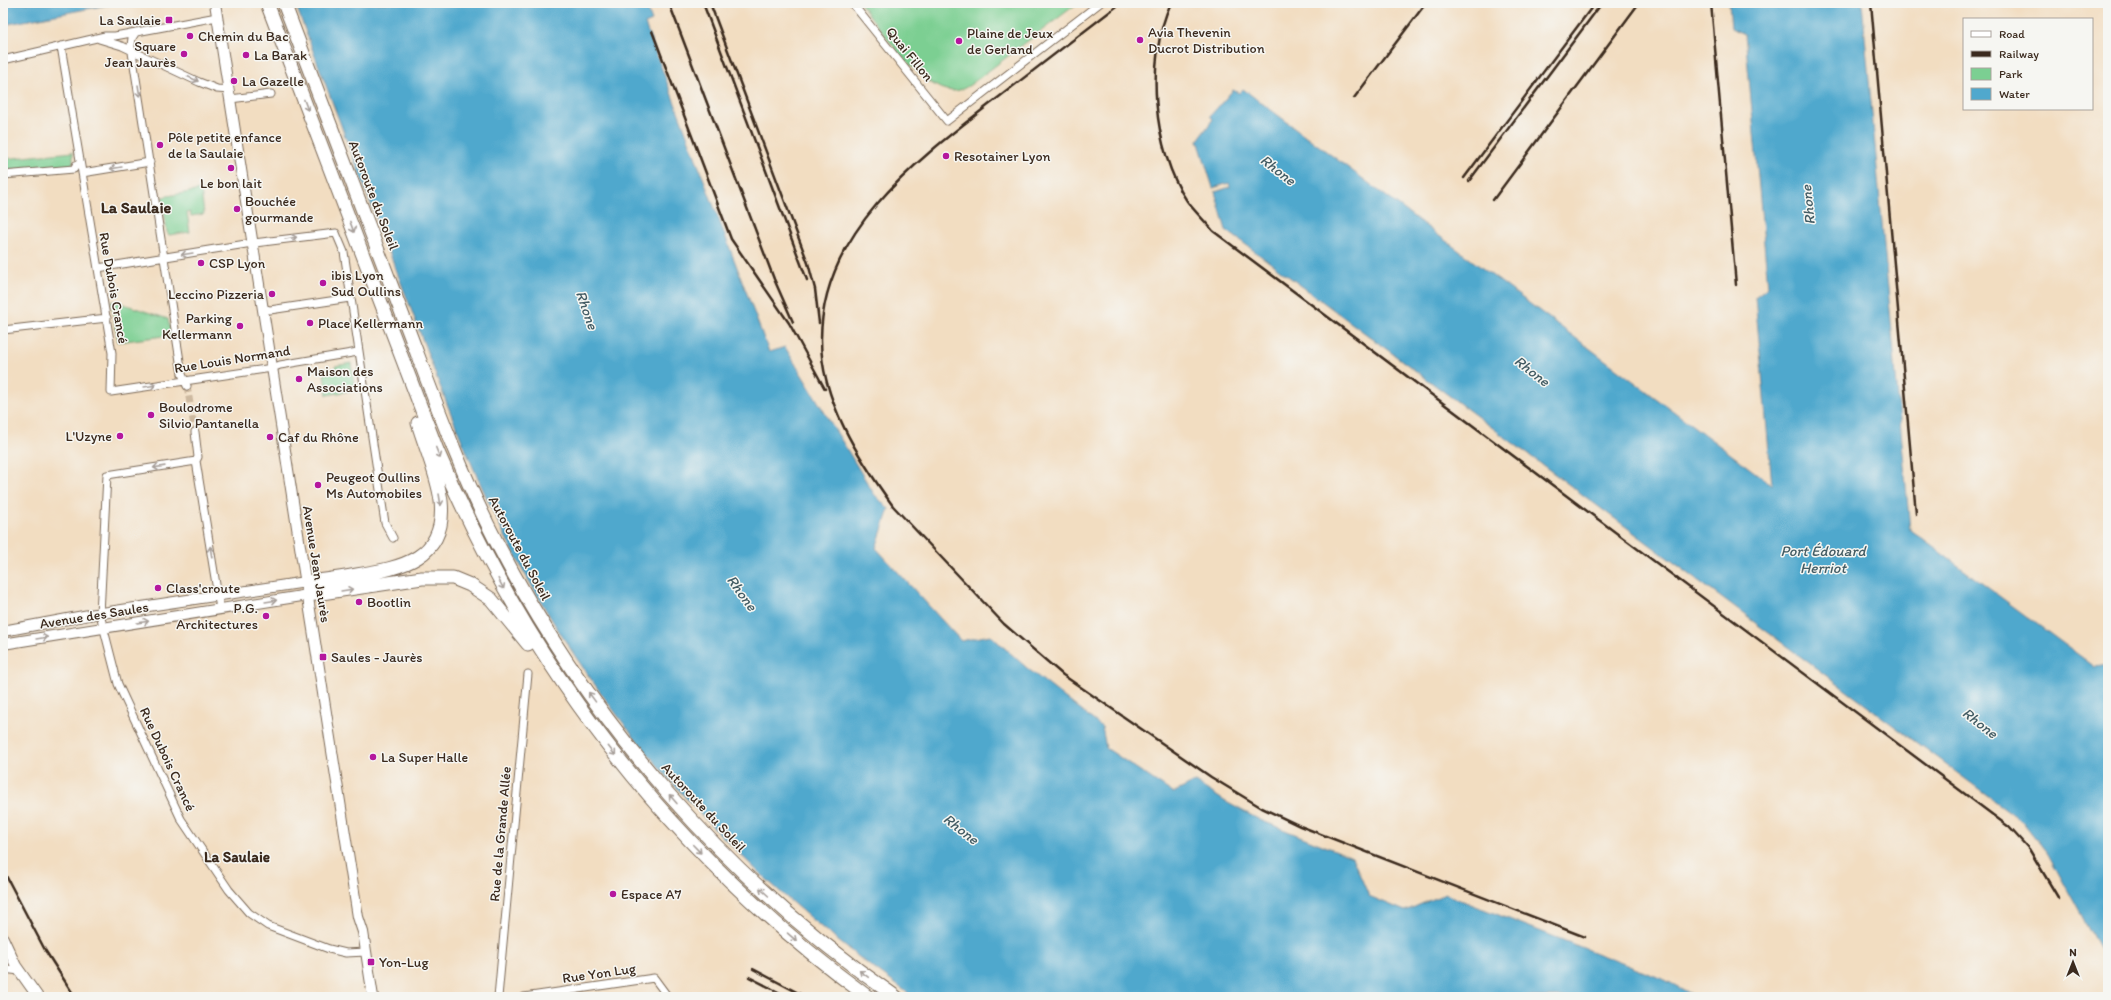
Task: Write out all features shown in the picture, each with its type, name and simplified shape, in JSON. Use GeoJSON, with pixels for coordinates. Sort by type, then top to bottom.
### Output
{"type":"FeatureCollection","features":[{"type":"Feature","properties":{"kind":"highway"},"geometry":{"type":"LineString","coordinates":[[267,3],[437,450],[483,550],[536,643],[578,706]]}},
{"type":"Feature","properties":{"kind":"highway","name":"Autoroute du Soleil"},"geometry":{"type":"LineString","coordinates":[[284,3],[451,443],[497,542],[540,619],[571,668],[622,738],[664,789],[707,836],[752,881],[809,931],[896,997]]}},
{"type":"Feature","properties":{"kind":"highway"},"geometry":{"type":"LineString","coordinates":[[306,582],[391,570],[407,564],[427,549],[438,530],[441,518],[441,500],[395,342]]}},
{"type":"Feature","properties":{"kind":"highway"},"geometry":{"type":"LineString","coordinates":[[308,596],[429,577],[445,577],[462,581],[477,589],[495,604],[652,800],[709,861],[794,939],[868,997]]}},
{"type":"Feature","properties":{"kind":"main road","name":"Avenue Jean Jaurès"},"geometry":{"type":"LineString","coordinates":[[215,3],[358,917],[363,952],[366,997]]}},
{"type":"Feature","properties":{"kind":"main road","name":"Avenue des Saules"},"geometry":{"type":"LineString","coordinates":[[3,631],[100,614],[306,582]]}},
{"type":"Feature","properties":{"kind":"main road","name":"Avenue des Saules"},"geometry":{"type":"LineString","coordinates":[[3,644],[308,596]]}},
{"type":"Feature","properties":{"kind":"main road"},"geometry":{"type":"LineString","coordinates":[[3,938],[20,971],[38,997]]}},
{"type":"Feature","properties":{"kind":"main road","name":"Avenue Jean Jaurès"},"geometry":{"type":"LineString","coordinates":[[363,952],[373,997]]}},
{"type":"Feature","properties":{"kind":"street","name":"Quai Fillon"},"geometry":{"type":"LineString","coordinates":[[852,3],[947,121],[1100,3]]}},
{"type":"Feature","properties":{"kind":"street"},"geometry":{"type":"LineString","coordinates":[[3,60],[93,38],[136,32],[218,17]]}},
{"type":"Feature","properties":{"kind":"street"},"geometry":{"type":"LineString","coordinates":[[136,32],[131,42],[185,383]]}},
{"type":"Feature","properties":{"kind":"street"},"geometry":{"type":"LineString","coordinates":[[93,38],[114,43],[229,94],[271,94]]}},
{"type":"Feature","properties":{"kind":"street","name":"Rue Dubois Crancé"},"geometry":{"type":"LineString","coordinates":[[61,46],[107,318],[112,353],[111,392]]}},
{"type":"Feature","properties":{"kind":"street"},"geometry":{"type":"LineString","coordinates":[[82,173],[150,162]]}},
{"type":"Feature","properties":{"kind":"street"},"geometry":{"type":"LineString","coordinates":[[3,175],[74,169],[76,165]]}},
{"type":"Feature","properties":{"kind":"street"},"geometry":{"type":"LineString","coordinates":[[98,268],[332,232],[339,236],[344,252],[384,524],[394,538]]}},
{"type":"Feature","properties":{"kind":"street"},"geometry":{"type":"LineString","coordinates":[[263,308],[270,310],[350,298]]}},
{"type":"Feature","properties":{"kind":"street"},"geometry":{"type":"LineString","coordinates":[[3,330],[107,318]]}},
{"type":"Feature","properties":{"kind":"street","name":"Rue Louis Normand"},"geometry":{"type":"LineString","coordinates":[[111,392],[185,383],[358,352]]}},
{"type":"Feature","properties":{"kind":"street"},"geometry":{"type":"LineString","coordinates":[[195,432],[198,457],[196,461],[220,609]]}},
{"type":"Feature","properties":{"kind":"street","name":"Rue Dubois Crancé"},"geometry":{"type":"LineString","coordinates":[[196,461],[107,474],[100,614],[118,684],[180,816],[229,890],[249,913],[268,926],[338,951],[363,952]]}},
{"type":"Feature","properties":{"kind":"street","name":"Rue de la Grande Allée"},"geometry":{"type":"LineString","coordinates":[[498,997],[528,674]]}},
{"type":"Feature","properties":{"kind":"street"},"geometry":{"type":"LineString","coordinates":[[3,969],[20,971]]}},
{"type":"Feature","properties":{"kind":"street","name":"Rue Yon Lug"},"geometry":{"type":"LineString","coordinates":[[524,997],[654,978],[668,997]]}},
{"type":"Feature","properties":{"kind":"green space","name":"Plaine de Jeux de Gerland"},"geometry":{"type":"Polygon","coordinates":[[[860,3],[1078,3],[970,85],[960,90],[953,91],[941,88],[928,81],[915,69],[889,41],[860,3]]]}},
{"type":"Feature","properties":{"kind":"green space"},"geometry":{"type":"Polygon","coordinates":[[[73,152],[73,166],[3,171],[3,159],[73,152]]]}},
{"type":"Feature","properties":{"kind":"green space"},"geometry":{"type":"Polygon","coordinates":[[[201,190],[204,214],[191,216],[190,212],[187,213],[190,232],[169,235],[167,232],[162,197],[201,190]]]}},
{"type":"Feature","properties":{"kind":"green space"},"geometry":{"type":"Polygon","coordinates":[[[115,301],[168,319],[171,335],[118,342],[111,302],[115,301]]]}},
{"type":"Feature","properties":{"kind":"green space"},"geometry":{"type":"Polygon","coordinates":[[[351,363],[355,390],[327,395],[324,374],[335,372],[335,366],[351,363]]]}},
{"type":"Feature","properties":{"kind":"water"},"geometry":{"type":"Polygon","coordinates":[[[118,3],[3,25],[3,4],[118,3]]]}},
{"type":"Feature","properties":{"kind":"water","name":"Rhone"},"geometry":{"type":"Polygon","coordinates":[[[295,3],[645,3],[652,21],[645,24],[769,352],[785,347],[874,494],[889,509],[876,548],[961,641],[990,635],[1027,668],[1102,727],[1106,748],[1173,793],[1195,782],[1226,802],[1260,820],[1352,857],[1369,896],[1405,911],[1445,894],[1665,980],[1697,997],[914,997],[854,953],[797,906],[742,856],[690,803],[642,746],[597,687],[555,625],[518,561],[486,497],[458,432],[295,3]]]}},
{"type":"Feature","properties":{"kind":"water","name":"Port Édouard Herriot"},"geometry":{"type":"Polygon","coordinates":[[[1729,3],[1862,3],[1910,530],[2095,667],[2108,665],[2108,964],[2048,854],[2022,821],[1226,230],[1215,192],[1230,187],[1229,183],[1213,188],[1198,140],[1213,119],[1210,116],[1233,90],[1239,93],[1243,89],[1772,485],[1755,297],[1768,287],[1745,34],[1731,28],[1729,3]]]}},
{"type":"Feature","properties":{"kind":"tunnel"},"geometry":{"type":"LineString","coordinates":[[187,386],[195,432]]}},
{"type":"Feature","properties":{"kind":"railway"},"geometry":{"type":"LineString","coordinates":[[669,3],[774,279],[793,322]]}},
{"type":"Feature","properties":{"kind":"railway"},"geometry":{"type":"LineString","coordinates":[[703,3],[807,280]]}},
{"type":"Feature","properties":{"kind":"railway"},"geometry":{"type":"LineString","coordinates":[[710,3],[808,263],[815,289],[819,323]]}},
{"type":"Feature","properties":{"kind":"railway"},"geometry":{"type":"LineString","coordinates":[[1121,3],[938,145],[880,200],[856,231],[838,264],[825,300],[821,340],[827,385],[844,428],[867,469],[893,506],[1004,624],[1063,675],[1211,777],[1262,808],[1300,826],[1585,937]]}},
{"type":"Feature","properties":{"kind":"railway"},"geometry":{"type":"LineString","coordinates":[[1171,3],[1163,25],[1158,50],[1156,104],[1160,131],[1166,157],[1175,180],[1187,201],[1213,231],[2009,827],[2029,849],[2059,899]]}},
{"type":"Feature","properties":{"kind":"railway"},"geometry":{"type":"LineString","coordinates":[[1354,98],[1426,3]]}},
{"type":"Feature","properties":{"kind":"railway"},"geometry":{"type":"LineString","coordinates":[[1464,178],[1595,3]]}},
{"type":"Feature","properties":{"kind":"railway"},"geometry":{"type":"LineString","coordinates":[[1469,181],[1602,3]]}},
{"type":"Feature","properties":{"kind":"railway"},"geometry":{"type":"LineString","coordinates":[[1493,200],[1639,3]]}},
{"type":"Feature","properties":{"kind":"railway"},"geometry":{"type":"LineString","coordinates":[[1711,3],[1736,285]]}},
{"type":"Feature","properties":{"kind":"railway"},"geometry":{"type":"LineString","coordinates":[[1871,3],[1916,514]]}},
{"type":"Feature","properties":{"kind":"railway"},"geometry":{"type":"LineString","coordinates":[[652,31],[731,239],[789,323],[825,389]]}},
{"type":"Feature","properties":{"kind":"railway"},"geometry":{"type":"LineString","coordinates":[[3,870],[45,950],[75,997]]}},
{"type":"Feature","properties":{"kind":"railway"},"geometry":{"type":"LineString","coordinates":[[753,969],[806,997]]}},
{"type":"Feature","properties":{"kind":"railway"},"geometry":{"type":"LineString","coordinates":[[749,977],[788,997]]}},
{"type":"Feature","properties":{"kind":"place","name":"La Saulaie"},"geometry":{"type":"Point","coordinates":[169,20]}},
{"type":"Feature","properties":{"kind":"place","name":"Chemin du Bac"},"geometry":{"type":"Point","coordinates":[190,36]}},
{"type":"Feature","properties":{"kind":"place","name":"Avia Thevenin Ducrot Distribution"},"geometry":{"type":"Point","coordinates":[1140,40]}},
{"type":"Feature","properties":{"kind":"place","name":"Plaine de Jeux de Gerland"},"geometry":{"type":"Point","coordinates":[959,41]}},
{"type":"Feature","properties":{"kind":"place","name":"Square Jean Jaurès"},"geometry":{"type":"Point","coordinates":[184,54]}},
{"type":"Feature","properties":{"kind":"place","name":"La Barak"},"geometry":{"type":"Point","coordinates":[246,55]}},
{"type":"Feature","properties":{"kind":"place","name":"La Gazelle"},"geometry":{"type":"Point","coordinates":[234,81]}},
{"type":"Feature","properties":{"kind":"place","name":"Pôle petite enfance de la Saulaie"},"geometry":{"type":"Point","coordinates":[160,145]}},
{"type":"Feature","properties":{"kind":"place","name":"Resotainer Lyon"},"geometry":{"type":"Point","coordinates":[946,156]}},
{"type":"Feature","properties":{"kind":"place","name":"Le bon lait"},"geometry":{"type":"Point","coordinates":[231,168]}},
{"type":"Feature","properties":{"kind":"place","name":"Bouchée gourmande"},"geometry":{"type":"Point","coordinates":[237,209]}},
{"type":"Feature","properties":{"kind":"place","name":"CSP Lyon"},"geometry":{"type":"Point","coordinates":[201,263]}},
{"type":"Feature","properties":{"kind":"place","name":"ibis Lyon Sud Oullins"},"geometry":{"type":"Point","coordinates":[323,283]}},
{"type":"Feature","properties":{"kind":"place","name":"Leccino Pizzeria"},"geometry":{"type":"Point","coordinates":[272,294]}},
{"type":"Feature","properties":{"kind":"place","name":"Place Kellermann"},"geometry":{"type":"Point","coordinates":[310,323]}},
{"type":"Feature","properties":{"kind":"place","name":"Parking Kellermann"},"geometry":{"type":"Point","coordinates":[240,326]}},
{"type":"Feature","properties":{"kind":"place","name":"Maison des Associations"},"geometry":{"type":"Point","coordinates":[299,379]}},
{"type":"Feature","properties":{"kind":"place","name":"Boulodrome Silvio Pantanella"},"geometry":{"type":"Point","coordinates":[151,415]}},
{"type":"Feature","properties":{"kind":"place","name":"L'Uzyne"},"geometry":{"type":"Point","coordinates":[120,436]}},
{"type":"Feature","properties":{"kind":"place","name":"Caf du Rhône"},"geometry":{"type":"Point","coordinates":[270,437]}},
{"type":"Feature","properties":{"kind":"place","name":"Peugeot Oullins Ms Automobiles"},"geometry":{"type":"Point","coordinates":[318,485]}},
{"type":"Feature","properties":{"kind":"place","name":"Class'croute"},"geometry":{"type":"Point","coordinates":[158,588]}},
{"type":"Feature","properties":{"kind":"place","name":"Bootlin"},"geometry":{"type":"Point","coordinates":[359,602]}},
{"type":"Feature","properties":{"kind":"place","name":"P.G. Architectures"},"geometry":{"type":"Point","coordinates":[266,616]}},
{"type":"Feature","properties":{"kind":"place","name":"Saules - Jaurès"},"geometry":{"type":"Point","coordinates":[323,657]}},
{"type":"Feature","properties":{"kind":"place","name":"La Super Halle"},"geometry":{"type":"Point","coordinates":[373,757]}},
{"type":"Feature","properties":{"kind":"place","name":"Espace A7"},"geometry":{"type":"Point","coordinates":[613,894]}},
{"type":"Feature","properties":{"kind":"place","name":"Yon-Lug"},"geometry":{"type":"Point","coordinates":[371,962]}},
{"type":"Feature","properties":{"kind":"district","name":"La Saulaie"},"geometry":{"type":"Point","coordinates":[136,207]}},
{"type":"Feature","properties":{"kind":"district","name":"La Saulaie"},"geometry":{"type":"Point","coordinates":[237,857]}}]}
